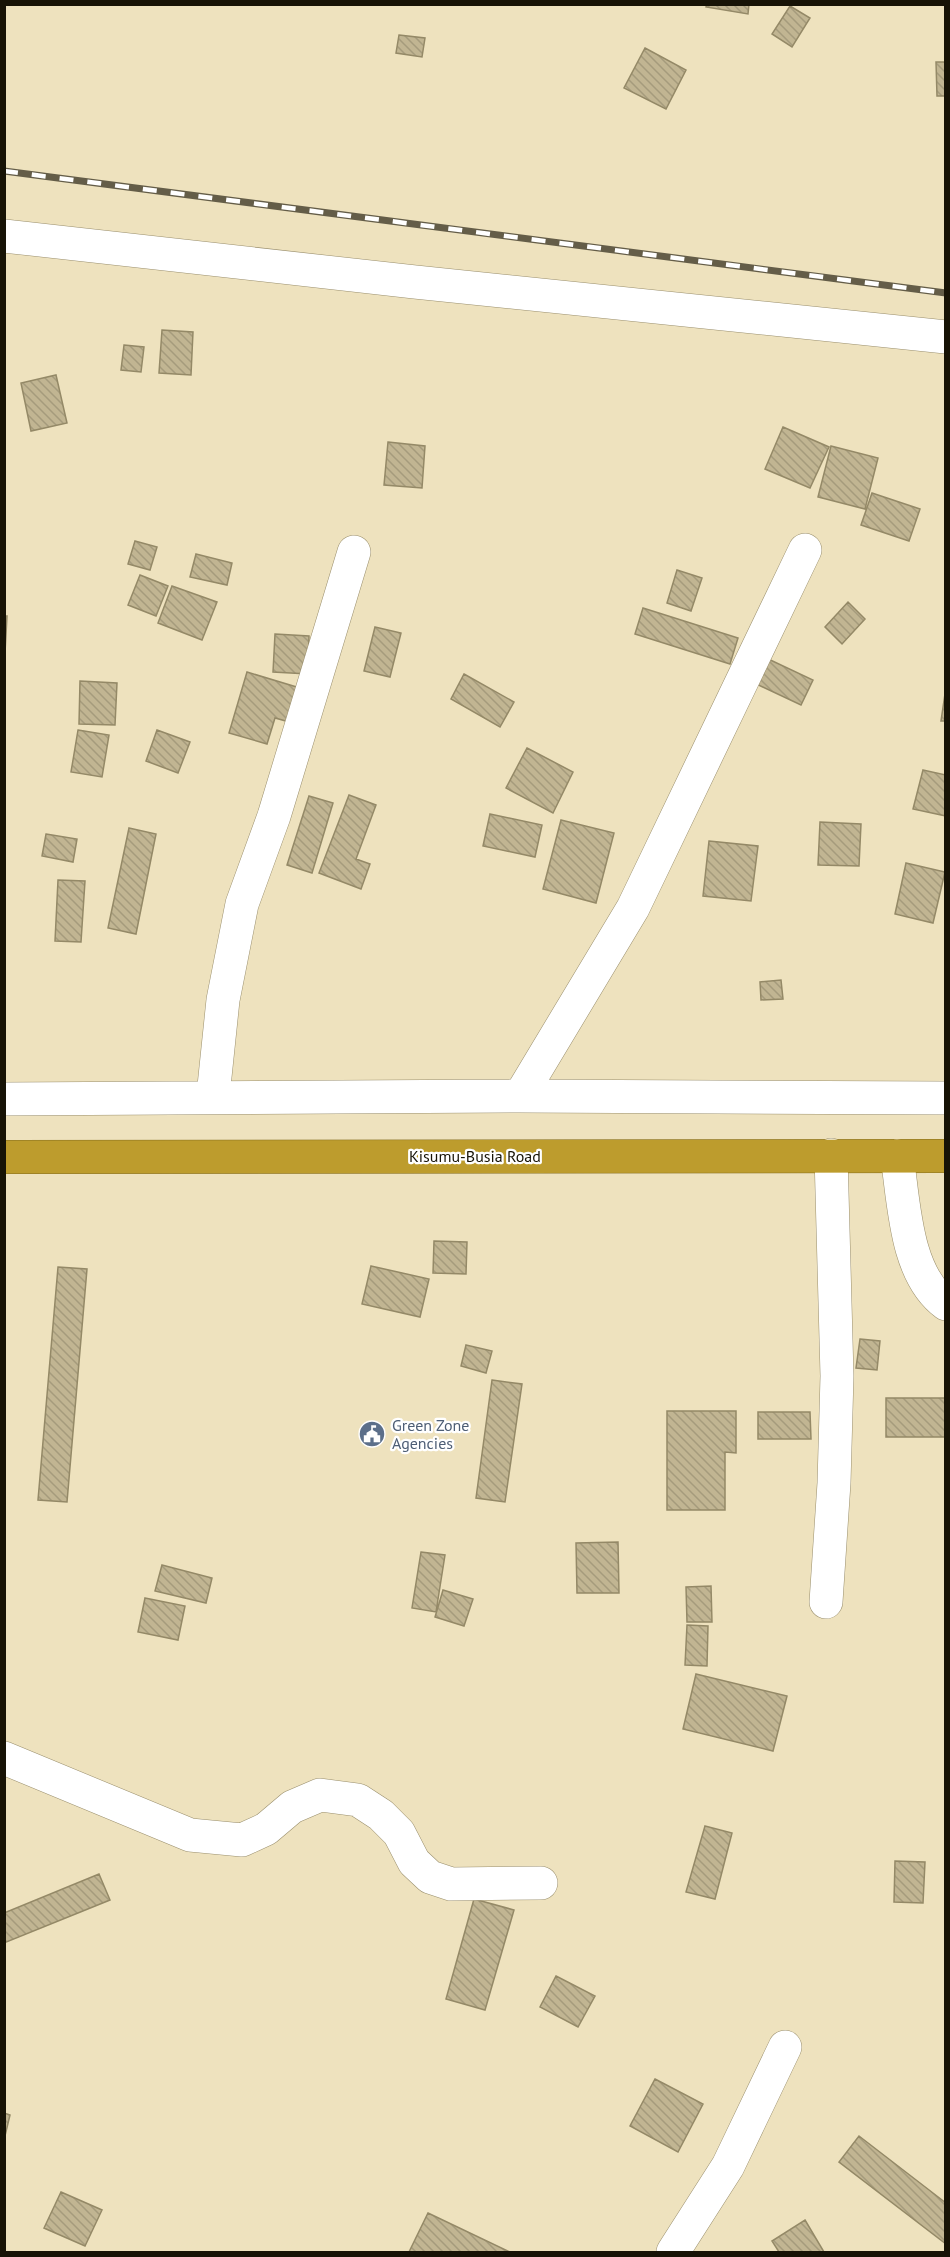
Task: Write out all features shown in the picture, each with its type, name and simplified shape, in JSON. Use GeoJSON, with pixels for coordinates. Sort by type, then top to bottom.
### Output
{"type":"FeatureCollection","features":[{"type":"Feature","properties":{"kind":"highway","name":"Kisumu-Busia Road"},"geometry":{"type":"LineString","coordinates":[[4,1157],[945,1156]]}},
{"type":"Feature","properties":{"kind":"street"},"geometry":{"type":"LineString","coordinates":[[4,236],[945,337]]}},
{"type":"Feature","properties":{"kind":"street"},"geometry":{"type":"LineString","coordinates":[[520,1096],[633,908],[805,550]]}},
{"type":"Feature","properties":{"kind":"street"},"geometry":{"type":"LineString","coordinates":[[213,1096],[223,1000],[242,904],[274,816],[354,552]]}},
{"type":"Feature","properties":{"kind":"street"},"geometry":{"type":"LineString","coordinates":[[4,1099],[213,1096],[945,1098]]}},
{"type":"Feature","properties":{"kind":"street"},"geometry":{"type":"LineString","coordinates":[[825,1602],[834,1483],[837,1376],[831,1155]]}},
{"type":"Feature","properties":{"kind":"street"},"geometry":{"type":"LineString","coordinates":[[897,1156],[910,1245],[925,1280],[937,1298],[945,1304]]}},
{"type":"Feature","properties":{"kind":"street"},"geometry":{"type":"LineString","coordinates":[[4,1758],[190,1835],[213,1839],[242,1840],[266,1829],[292,1807],[320,1795],[358,1800],[381,1815],[399,1833],[414,1862],[430,1877],[451,1884],[541,1883]]}},
{"type":"Feature","properties":{"kind":"street"},"geometry":{"type":"LineString","coordinates":[[673,2253],[728,2166],[785,2047]]}},
{"type":"Feature","properties":{"kind":"building"},"geometry":{"type":"Polygon","coordinates":[[[707,4],[749,4],[748,14],[706,7],[707,4]]]}},
{"type":"Feature","properties":{"kind":"building"},"geometry":{"type":"Polygon","coordinates":[[[790,6],[810,18],[792,47],[772,34],[790,6]]]}},
{"type":"Feature","properties":{"kind":"building"},"geometry":{"type":"Polygon","coordinates":[[[399,35],[425,38],[422,57],[396,53],[399,35]]]}},
{"type":"Feature","properties":{"kind":"building"},"geometry":{"type":"Polygon","coordinates":[[[645,48],[686,70],[666,109],[624,88],[645,48]]]}},
{"type":"Feature","properties":{"kind":"building"},"geometry":{"type":"Polygon","coordinates":[[[936,62],[946,62],[946,96],[937,96],[936,62]]]}},
{"type":"Feature","properties":{"kind":"building"},"geometry":{"type":"Polygon","coordinates":[[[162,330],[193,332],[191,375],[159,373],[162,330]]]}},
{"type":"Feature","properties":{"kind":"building"},"geometry":{"type":"Polygon","coordinates":[[[124,345],[144,347],[141,372],[121,370],[124,345]]]}},
{"type":"Feature","properties":{"kind":"building"},"geometry":{"type":"Polygon","coordinates":[[[56,375],[67,423],[31,431],[21,383],[56,375]]]}},
{"type":"Feature","properties":{"kind":"building"},"geometry":{"type":"Polygon","coordinates":[[[783,427],[829,447],[810,488],[765,469],[783,427]]]}},
{"type":"Feature","properties":{"kind":"building"},"geometry":{"type":"Polygon","coordinates":[[[388,442],[425,446],[422,488],[384,485],[388,442]]]}},
{"type":"Feature","properties":{"kind":"building"},"geometry":{"type":"Polygon","coordinates":[[[831,446],[878,458],[865,509],[818,497],[831,446]]]}},
{"type":"Feature","properties":{"kind":"building"},"geometry":{"type":"Polygon","coordinates":[[[872,493],[920,509],[909,541],[861,525],[872,493]]]}},
{"type":"Feature","properties":{"kind":"building"},"geometry":{"type":"Polygon","coordinates":[[[135,541],[157,547],[150,570],[128,564],[135,541]]]}},
{"type":"Feature","properties":{"kind":"building"},"geometry":{"type":"Polygon","coordinates":[[[196,554],[232,563],[227,585],[190,577],[196,554]]]}},
{"type":"Feature","properties":{"kind":"building"},"geometry":{"type":"Polygon","coordinates":[[[677,570],[702,578],[691,611],[667,603],[677,570]]]}},
{"type":"Feature","properties":{"kind":"building"},"geometry":{"type":"Polygon","coordinates":[[[140,575],[168,586],[156,616],[128,605],[140,575]]]}},
{"type":"Feature","properties":{"kind":"building"},"geometry":{"type":"Polygon","coordinates":[[[172,586],[217,602],[202,640],[158,623],[172,586]]]}},
{"type":"Feature","properties":{"kind":"building"},"geometry":{"type":"Polygon","coordinates":[[[848,602],[865,619],[842,644],[825,627],[848,602]]]}},
{"type":"Feature","properties":{"kind":"building"},"geometry":{"type":"Polygon","coordinates":[[[643,608],[738,638],[730,664],[635,634],[643,608]]]}},
{"type":"Feature","properties":{"kind":"building"},"geometry":{"type":"Polygon","coordinates":[[[4,616],[7,616],[5,653],[4,653],[4,616]]]}},
{"type":"Feature","properties":{"kind":"building"},"geometry":{"type":"Polygon","coordinates":[[[375,627],[401,633],[390,677],[364,671],[375,627]]]}},
{"type":"Feature","properties":{"kind":"building"},"geometry":{"type":"Polygon","coordinates":[[[275,634],[309,636],[308,674],[273,672],[275,634]]]}},
{"type":"Feature","properties":{"kind":"building"},"geometry":{"type":"Polygon","coordinates":[[[764,657],[813,680],[801,705],[752,682],[764,657]]]}},
{"type":"Feature","properties":{"kind":"building"},"geometry":{"type":"Polygon","coordinates":[[[247,672],[310,691],[300,725],[275,718],[267,744],[229,733],[247,672]]]}},
{"type":"Feature","properties":{"kind":"building"},"geometry":{"type":"Polygon","coordinates":[[[464,674],[514,702],[500,727],[451,699],[464,674]]]}},
{"type":"Feature","properties":{"kind":"building"},"geometry":{"type":"Polygon","coordinates":[[[80,681],[117,683],[115,725],[79,724],[80,681]]]}},
{"type":"Feature","properties":{"kind":"building"},"geometry":{"type":"Polygon","coordinates":[[[946,687],[946,721],[941,721],[946,687]]]}},
{"type":"Feature","properties":{"kind":"building"},"geometry":{"type":"Polygon","coordinates":[[[78,730],[109,735],[102,777],[71,772],[78,730]]]}},
{"type":"Feature","properties":{"kind":"building"},"geometry":{"type":"Polygon","coordinates":[[[157,730],[190,742],[178,773],[146,761],[157,730]]]}},
{"type":"Feature","properties":{"kind":"building"},"geometry":{"type":"Polygon","coordinates":[[[527,748],[573,772],[553,813],[506,788],[527,748]]]}},
{"type":"Feature","properties":{"kind":"building"},"geometry":{"type":"Polygon","coordinates":[[[923,770],[946,775],[946,816],[913,809],[923,770]]]}},
{"type":"Feature","properties":{"kind":"building"},"geometry":{"type":"Polygon","coordinates":[[[349,795],[376,805],[356,859],[370,864],[361,889],[319,873],[349,795]]]}},
{"type":"Feature","properties":{"kind":"building"},"geometry":{"type":"Polygon","coordinates":[[[309,796],[333,803],[312,873],[287,865],[309,796]]]}},
{"type":"Feature","properties":{"kind":"building"},"geometry":{"type":"Polygon","coordinates":[[[490,814],[542,825],[535,857],[483,846],[490,814]]]}},
{"type":"Feature","properties":{"kind":"building"},"geometry":{"type":"Polygon","coordinates":[[[561,820],[614,833],[596,903],[543,889],[561,820]]]}},
{"type":"Feature","properties":{"kind":"building"},"geometry":{"type":"Polygon","coordinates":[[[820,822],[861,824],[859,866],[818,865],[820,822]]]}},
{"type":"Feature","properties":{"kind":"building"},"geometry":{"type":"Polygon","coordinates":[[[129,828],[156,834],[136,934],[108,928],[129,828]]]}},
{"type":"Feature","properties":{"kind":"building"},"geometry":{"type":"Polygon","coordinates":[[[46,834],[77,839],[73,862],[42,856],[46,834]]]}},
{"type":"Feature","properties":{"kind":"building"},"geometry":{"type":"Polygon","coordinates":[[[709,841],[758,846],[751,901],[703,896],[709,841]]]}},
{"type":"Feature","properties":{"kind":"building"},"geometry":{"type":"Polygon","coordinates":[[[906,863],[945,872],[933,923],[895,914],[906,863]]]}},
{"type":"Feature","properties":{"kind":"building"},"geometry":{"type":"Polygon","coordinates":[[[58,880],[85,881],[81,942],[55,941],[58,880]]]}},
{"type":"Feature","properties":{"kind":"building"},"geometry":{"type":"Polygon","coordinates":[[[781,980],[783,999],[761,1000],[760,982],[781,980]]]}},
{"type":"Feature","properties":{"kind":"building"},"geometry":{"type":"Polygon","coordinates":[[[434,1241],[467,1242],[466,1274],[433,1273],[434,1241]]]}},
{"type":"Feature","properties":{"kind":"building"},"geometry":{"type":"Polygon","coordinates":[[[371,1266],[429,1279],[420,1317],[362,1304],[371,1266]]]}},
{"type":"Feature","properties":{"kind":"building"},"geometry":{"type":"Polygon","coordinates":[[[58,1267],[87,1269],[67,1502],[38,1500],[58,1267]]]}},
{"type":"Feature","properties":{"kind":"building"},"geometry":{"type":"Polygon","coordinates":[[[860,1339],[880,1341],[877,1370],[856,1368],[860,1339]]]}},
{"type":"Feature","properties":{"kind":"building"},"geometry":{"type":"Polygon","coordinates":[[[466,1345],[492,1351],[486,1373],[461,1366],[466,1345]]]}},
{"type":"Feature","properties":{"kind":"building"},"geometry":{"type":"Polygon","coordinates":[[[492,1380],[522,1384],[505,1502],[476,1498],[492,1380]]]}},
{"type":"Feature","properties":{"kind":"building"},"geometry":{"type":"Polygon","coordinates":[[[886,1398],[946,1398],[946,1437],[886,1437],[886,1398]]]}},
{"type":"Feature","properties":{"kind":"building"},"geometry":{"type":"Polygon","coordinates":[[[667,1411],[736,1411],[736,1453],[725,1452],[725,1510],[667,1510],[667,1411]]]}},
{"type":"Feature","properties":{"kind":"building"},"geometry":{"type":"Polygon","coordinates":[[[758,1412],[810,1412],[811,1439],[758,1439],[758,1412]]]}},
{"type":"Feature","properties":{"kind":"building"},"geometry":{"type":"Polygon","coordinates":[[[618,1542],[619,1593],[577,1593],[576,1543],[618,1542]]]}},
{"type":"Feature","properties":{"kind":"building"},"geometry":{"type":"Polygon","coordinates":[[[421,1552],[445,1555],[436,1612],[412,1608],[421,1552]]]}},
{"type":"Feature","properties":{"kind":"building"},"geometry":{"type":"Polygon","coordinates":[[[162,1565],[212,1578],[206,1603],[155,1591],[162,1565]]]}},
{"type":"Feature","properties":{"kind":"building"},"geometry":{"type":"Polygon","coordinates":[[[711,1586],[712,1622],[687,1622],[686,1587],[711,1586]]]}},
{"type":"Feature","properties":{"kind":"building"},"geometry":{"type":"Polygon","coordinates":[[[443,1590],[473,1599],[464,1626],[435,1617],[443,1590]]]}},
{"type":"Feature","properties":{"kind":"building"},"geometry":{"type":"Polygon","coordinates":[[[145,1598],[185,1606],[178,1640],[138,1632],[145,1598]]]}},
{"type":"Feature","properties":{"kind":"building"},"geometry":{"type":"Polygon","coordinates":[[[687,1625],[708,1626],[707,1666],[685,1665],[687,1625]]]}},
{"type":"Feature","properties":{"kind":"building"},"geometry":{"type":"Polygon","coordinates":[[[696,1674],[787,1696],[773,1751],[683,1729],[696,1674]]]}},
{"type":"Feature","properties":{"kind":"building"},"geometry":{"type":"Polygon","coordinates":[[[705,1826],[732,1833],[715,1899],[686,1892],[705,1826]]]}},
{"type":"Feature","properties":{"kind":"building"},"geometry":{"type":"Polygon","coordinates":[[[895,1861],[925,1862],[923,1903],[894,1902],[895,1861]]]}},
{"type":"Feature","properties":{"kind":"building"},"geometry":{"type":"Polygon","coordinates":[[[99,1874],[110,1900],[4,1943],[4,1913],[99,1874]]]}},
{"type":"Feature","properties":{"kind":"building"},"geometry":{"type":"Polygon","coordinates":[[[474,1899],[514,1910],[485,2010],[446,1999],[474,1899]]]}},
{"type":"Feature","properties":{"kind":"building"},"geometry":{"type":"Polygon","coordinates":[[[556,1976],[595,1996],[578,2027],[540,2007],[556,1976]]]}},
{"type":"Feature","properties":{"kind":"building"},"geometry":{"type":"Polygon","coordinates":[[[655,2079],[703,2104],[678,2152],[630,2126],[655,2079]]]}},
{"type":"Feature","properties":{"kind":"building"},"geometry":{"type":"Polygon","coordinates":[[[4,2113],[10,2115],[4,2140],[4,2113]]]}},
{"type":"Feature","properties":{"kind":"building"},"geometry":{"type":"Polygon","coordinates":[[[859,2136],[946,2203],[946,2244],[839,2162],[859,2136]]]}},
{"type":"Feature","properties":{"kind":"building"},"geometry":{"type":"Polygon","coordinates":[[[61,2192],[102,2210],[85,2246],[44,2228],[61,2192]]]}},
{"type":"Feature","properties":{"kind":"building"},"geometry":{"type":"Polygon","coordinates":[[[428,2213],[510,2252],[409,2252],[428,2213]]]}},
{"type":"Feature","properties":{"kind":"building"},"geometry":{"type":"Polygon","coordinates":[[[805,2220],[824,2252],[779,2252],[772,2241],[805,2220]]]}},
{"type":"Feature","properties":{"kind":"railway"},"geometry":{"type":"LineString","coordinates":[[4,171],[946,293]]}},
{"type":"Feature","properties":{"kind":"place","name":"Green Zone Agencies"},"geometry":{"type":"Point","coordinates":[372,1434]}}]}
